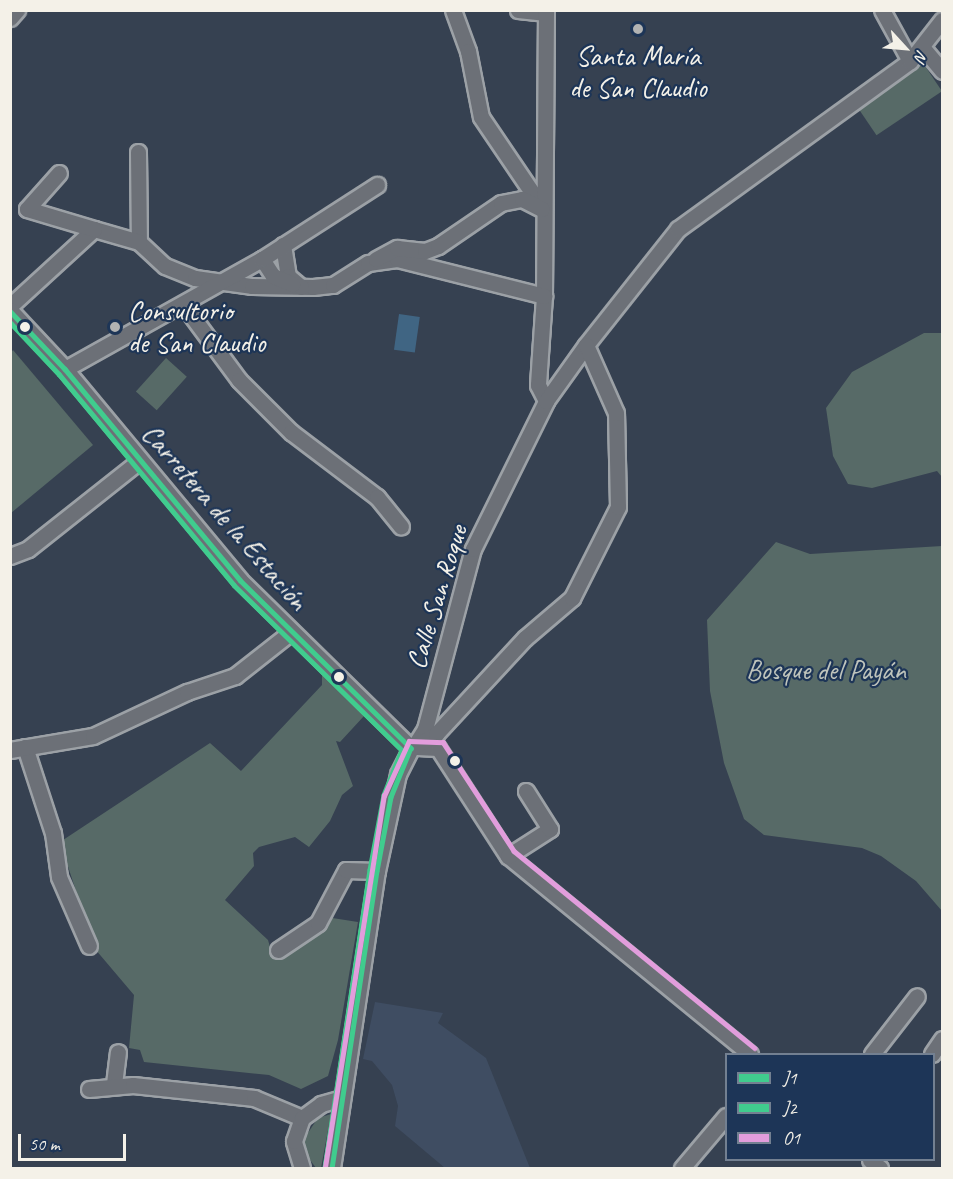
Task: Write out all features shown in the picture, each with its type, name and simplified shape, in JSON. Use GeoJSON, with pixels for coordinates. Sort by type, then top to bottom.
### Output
{"type":"FeatureCollection","features":[{"type":"Feature","properties":{"kind":"street"},"geometry":{"type":"LineString","coordinates":[[10,18],[17,10]]}},
{"type":"Feature","properties":{"kind":"street"},"geometry":{"type":"LineString","coordinates":[[453,10],[468,51],[482,117],[544,210]]}},
{"type":"Feature","properties":{"kind":"street"},"geometry":{"type":"LineString","coordinates":[[518,10],[546,11],[544,296],[538,385],[546,401]]}},
{"type":"Feature","properties":{"kind":"street"},"geometry":{"type":"LineString","coordinates":[[882,10],[910,61]]}},
{"type":"Feature","properties":{"kind":"street","name":"Calle San Roque"},"geometry":{"type":"LineString","coordinates":[[332,1168],[377,871],[391,797],[413,746],[425,729],[473,549],[546,401],[586,345],[678,229],[910,61],[923,48],[942,20]]}},
{"type":"Feature","properties":{"kind":"street"},"geometry":{"type":"LineString","coordinates":[[923,48],[942,71]]}},
{"type":"Feature","properties":{"kind":"street"},"geometry":{"type":"LineString","coordinates":[[138,152],[139,242]]}},
{"type":"Feature","properties":{"kind":"street"},"geometry":{"type":"LineString","coordinates":[[59,173],[27,209],[139,242],[165,266],[195,278],[221,279],[263,286],[333,285],[397,248],[424,251],[438,246],[501,203],[522,199],[544,210]]}},
{"type":"Feature","properties":{"kind":"street"},"geometry":{"type":"LineString","coordinates":[[65,369],[183,304],[221,279],[262,260],[377,185]]}},
{"type":"Feature","properties":{"kind":"street"},"geometry":{"type":"LineString","coordinates":[[10,308],[94,229]]}},
{"type":"Feature","properties":{"kind":"street"},"geometry":{"type":"LineString","coordinates":[[283,245],[288,276],[301,287]]}},
{"type":"Feature","properties":{"kind":"street"},"geometry":{"type":"LineString","coordinates":[[262,260],[258,272],[263,286]]}},
{"type":"Feature","properties":{"kind":"street"},"geometry":{"type":"LineString","coordinates":[[262,260],[273,276],[301,287]]}},
{"type":"Feature","properties":{"kind":"street"},"geometry":{"type":"LineString","coordinates":[[368,263],[397,260],[544,296]]}},
{"type":"Feature","properties":{"kind":"street"},"geometry":{"type":"LineString","coordinates":[[183,304],[239,380],[291,432],[377,497],[401,527]]}},
{"type":"Feature","properties":{"kind":"street","name":"Carretera de la Estación"},"geometry":{"type":"LineString","coordinates":[[10,308],[65,369],[213,550],[291,632],[413,746]]}},
{"type":"Feature","properties":{"kind":"street"},"geometry":{"type":"LineString","coordinates":[[413,746],[436,734],[525,638],[572,598],[618,507],[616,413],[586,345]]}},
{"type":"Feature","properties":{"kind":"street"},"geometry":{"type":"LineString","coordinates":[[10,556],[28,549],[139,461]]}},
{"type":"Feature","properties":{"kind":"street"},"geometry":{"type":"LineString","coordinates":[[89,946],[59,877],[52,833],[18,748],[93,736],[187,692],[235,676],[291,632]]}},
{"type":"Feature","properties":{"kind":"street"},"geometry":{"type":"LineString","coordinates":[[413,746],[438,748],[508,856],[749,1053]]}},
{"type":"Feature","properties":{"kind":"street"},"geometry":{"type":"LineString","coordinates":[[508,856],[550,829],[526,790]]}},
{"type":"Feature","properties":{"kind":"street"},"geometry":{"type":"LineString","coordinates":[[278,950],[318,923],[346,870],[377,871]]}},
{"type":"Feature","properties":{"kind":"street"},"geometry":{"type":"LineString","coordinates":[[873,1053],[917,996]]}},
{"type":"Feature","properties":{"kind":"street"},"geometry":{"type":"LineString","coordinates":[[933,1053],[942,1039]]}},
{"type":"Feature","properties":{"kind":"street"},"geometry":{"type":"LineString","coordinates":[[114,1084],[118,1052]]}},
{"type":"Feature","properties":{"kind":"street"},"geometry":{"type":"LineString","coordinates":[[89,1089],[114,1084],[254,1098],[302,1118]]}},
{"type":"Feature","properties":{"kind":"street"},"geometry":{"type":"LineString","coordinates":[[302,1168],[294,1141],[302,1118],[321,1104],[342,1098]]}},
{"type":"Feature","properties":{"kind":"street"},"geometry":{"type":"LineString","coordinates":[[682,1168],[725,1117]]}},
{"type":"Feature","properties":{"kind":"shaded area"},"geometry":{"type":"Polygon","coordinates":[[[399,314],[420,317],[415,353],[394,350],[399,314]]]}},
{"type":"Feature","properties":{"kind":"shaded area"},"geometry":{"type":"Polygon","coordinates":[[[375,1002],[443,1013],[438,1023],[486,1058],[530,1168],[445,1168],[395,1126],[398,1106],[392,1085],[372,1061],[363,1059],[375,1002]]]}},
{"type":"Feature","properties":{"kind":"green space"},"geometry":{"type":"Polygon","coordinates":[[[923,63],[942,91],[877,135],[858,107],[923,63]]]}},
{"type":"Feature","properties":{"kind":"green space"},"geometry":{"type":"Polygon","coordinates":[[[924,333],[942,333],[942,477],[937,471],[872,488],[848,484],[833,456],[826,408],[852,372],[924,333]]]}},
{"type":"Feature","properties":{"kind":"green space"},"geometry":{"type":"Polygon","coordinates":[[[13,350],[93,445],[11,513],[10,354],[13,350]]]}},
{"type":"Feature","properties":{"kind":"green space"},"geometry":{"type":"Polygon","coordinates":[[[166,358],[187,377],[157,410],[136,391],[166,358]]]}},
{"type":"Feature","properties":{"kind":"green space","name":"Bosque del Payán"},"geometry":{"type":"Polygon","coordinates":[[[776,542],[810,554],[942,546],[942,911],[916,881],[881,856],[862,848],[764,835],[744,819],[724,763],[710,691],[707,620],[776,542]]]}},
{"type":"Feature","properties":{"kind":"green space"},"geometry":{"type":"Polygon","coordinates":[[[322,675],[364,716],[340,742],[336,741],[353,786],[342,795],[330,821],[309,847],[295,837],[259,847],[253,853],[254,866],[225,900],[268,940],[273,957],[289,949],[326,917],[358,922],[338,1040],[328,1076],[301,1089],[269,1075],[144,1062],[140,1050],[129,1048],[134,995],[95,949],[60,842],[210,743],[241,771],[322,685],[322,675]]]}},
{"type":"Feature","properties":{"kind":"green space"},"geometry":{"type":"Polygon","coordinates":[[[331,1114],[321,1168],[316,1168],[305,1153],[305,1137],[318,1118],[331,1114]]]}},
{"type":"Feature","properties":{"kind":"transit line","name":"J1"},"geometry":{"type":"LineString","coordinates":[[10,311],[65,369],[240,580],[411,748],[391,797],[377,871],[332,1168]]}},
{"type":"Feature","properties":{"kind":"transit line","name":"J2"},"geometry":{"type":"LineString","coordinates":[[10,322],[59,374],[234,585],[402,750],[384,795],[370,870],[325,1167]]}},
{"type":"Feature","properties":{"kind":"transit line","name":"O1"},"geometry":{"type":"LineString","coordinates":[[325,1167],[384,796],[409,741],[443,742],[514,851],[755,1048]]}},
{"type":"Feature","properties":{"kind":"place","name":"Santa María de San Claudio"},"geometry":{"type":"Point","coordinates":[638,29]}},
{"type":"Feature","properties":{"kind":"place","name":"Consultorio de San Claudio"},"geometry":{"type":"Point","coordinates":[115,327]}}]}
